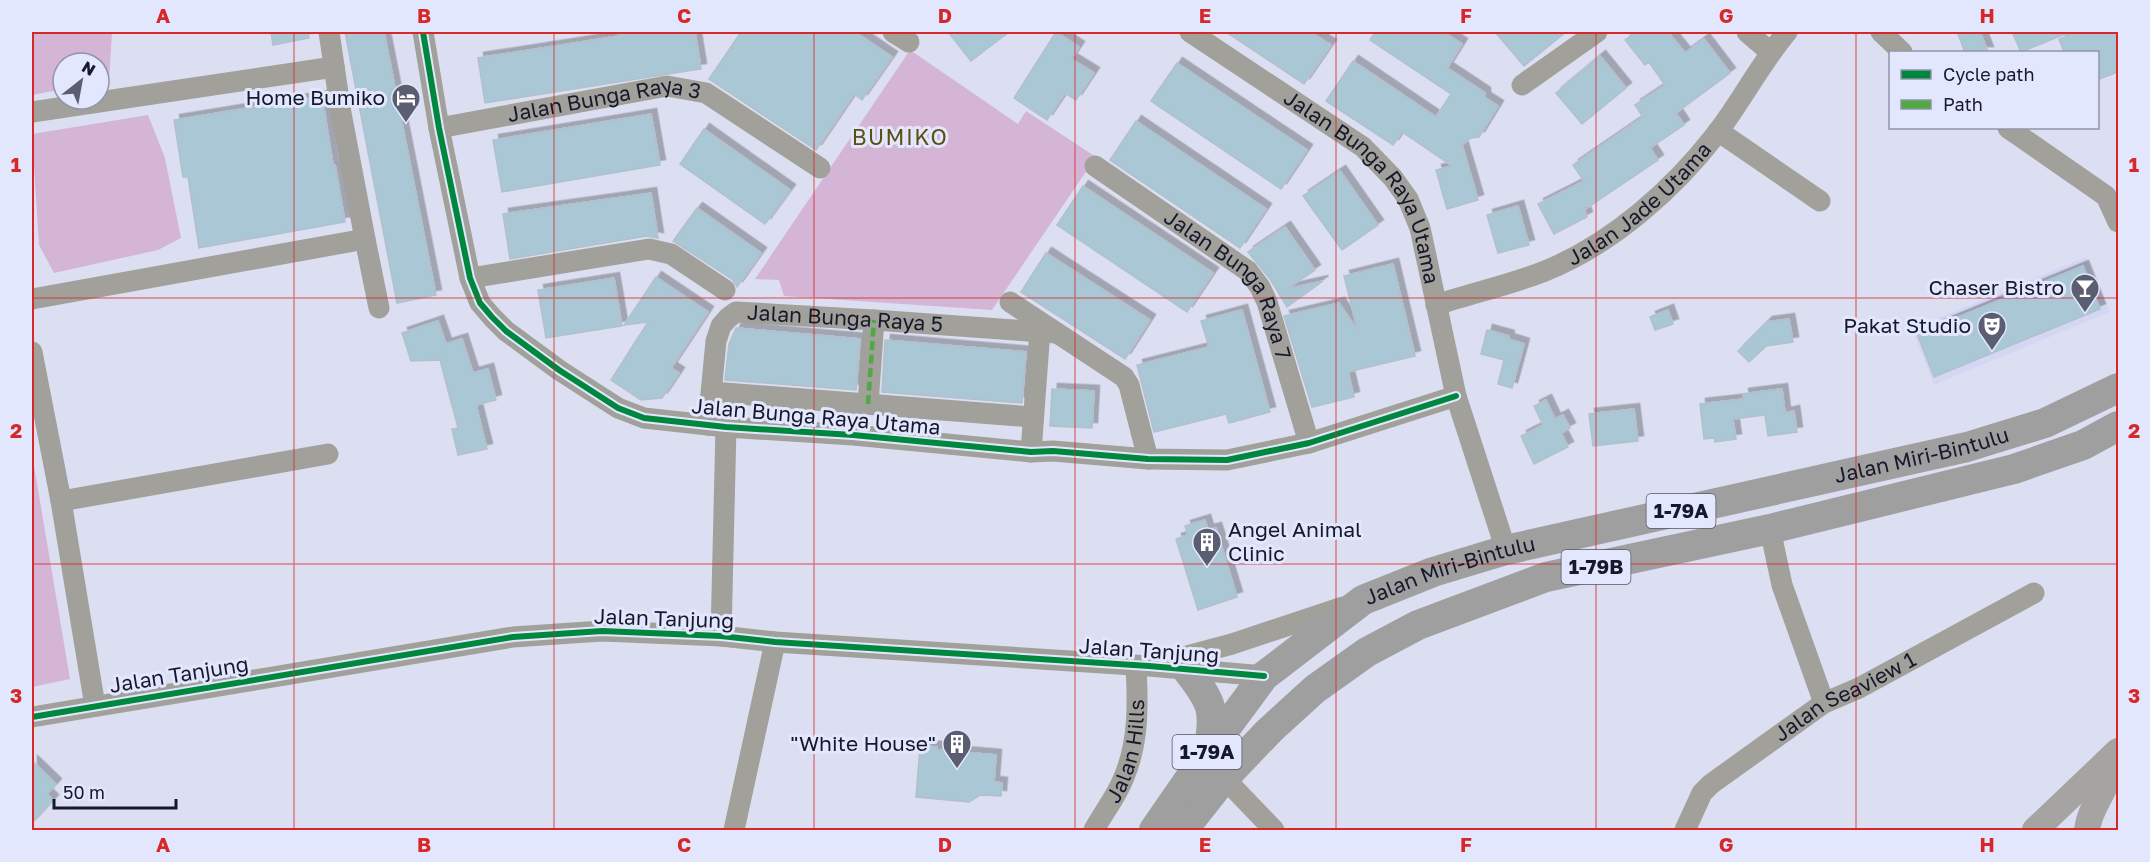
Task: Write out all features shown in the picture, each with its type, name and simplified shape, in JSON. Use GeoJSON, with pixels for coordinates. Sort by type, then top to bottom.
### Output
{"type":"FeatureCollection","features":[{"type":"Feature","properties":{"kind":"highway","name":"Jalan Miri-Bintulu"},"geometry":{"type":"LineString","coordinates":[[1154,831],[1264,676],[1363,600],[1433,572],[1506,550],[1966,447],[2045,423],[2118,388]]}},
{"type":"Feature","properties":{"kind":"highway","name":"Jalan Miri-Bintulu"},"geometry":{"type":"LineString","coordinates":[[1184,831],[1224,778],[1270,730],[1315,689],[1367,652],[1418,625],[1546,577],[1770,529],[2014,469],[2083,445],[2118,426]]}},
{"type":"Feature","properties":{"kind":"highway"},"geometry":{"type":"LineString","coordinates":[[2083,445],[2118,437]]}},
{"type":"Feature","properties":{"kind":"highway"},"geometry":{"type":"LineString","coordinates":[[1264,676],[1367,652]]}},
{"type":"Feature","properties":{"kind":"highway"},"geometry":{"type":"LineString","coordinates":[[1187,670],[1203,690],[1212,708],[1213,726],[1208,752]]}},
{"type":"Feature","properties":{"kind":"main road"},"geometry":{"type":"LineString","coordinates":[[2035,831],[2115,754]]}},
{"type":"Feature","properties":{"kind":"main road"},"geometry":{"type":"LineString","coordinates":[[2087,831],[2091,813],[2110,776],[2115,754]]}},
{"type":"Feature","properties":{"kind":"street"},"geometry":{"type":"LineString","coordinates":[[329,32],[379,308]]}},
{"type":"Feature","properties":{"kind":"street","name":"Jalan Bunga Raya Utama"},"geometry":{"type":"LineString","coordinates":[[423,32],[439,128],[470,278],[480,303],[506,331],[559,370],[618,408],[644,418],[1031,452],[1053,451],[1148,459],[1227,460],[1309,443],[1456,396]]}},
{"type":"Feature","properties":{"kind":"street","name":"Jalan Bunga Raya Utama"},"geometry":{"type":"LineString","coordinates":[[1190,32],[1363,147],[1393,177],[1408,199],[1420,228],[1456,396],[1506,550]]}},
{"type":"Feature","properties":{"kind":"street"},"geometry":{"type":"LineString","coordinates":[[1522,85],[1597,32]]}},
{"type":"Feature","properties":{"kind":"street"},"geometry":{"type":"LineString","coordinates":[[1747,32],[1770,52]]}},
{"type":"Feature","properties":{"kind":"street","name":"Jalan Jade Utama"},"geometry":{"type":"LineString","coordinates":[[1436,305],[1545,271],[1584,251],[1636,216],[1674,184],[1718,131],[1770,52],[1787,32]]}},
{"type":"Feature","properties":{"kind":"street"},"geometry":{"type":"LineString","coordinates":[[1881,32],[1901,51]]}},
{"type":"Feature","properties":{"kind":"street"},"geometry":{"type":"LineString","coordinates":[[32,112],[334,67]]}},
{"type":"Feature","properties":{"kind":"street","name":"Jalan Bunga Raya 3"},"geometry":{"type":"LineString","coordinates":[[439,128],[667,86],[706,93],[820,168]]}},
{"type":"Feature","properties":{"kind":"street"},"geometry":{"type":"LineString","coordinates":[[2009,129],[2106,196],[2118,222]]}},
{"type":"Feature","properties":{"kind":"street"},"geometry":{"type":"LineString","coordinates":[[1718,131],[1820,201]]}},
{"type":"Feature","properties":{"kind":"street","name":"Jalan Bunga Raya 7"},"geometry":{"type":"LineString","coordinates":[[1095,166],[1248,271],[1260,287],[1267,302],[1309,443]]}},
{"type":"Feature","properties":{"kind":"street"},"geometry":{"type":"LineString","coordinates":[[32,299],[365,239]]}},
{"type":"Feature","properties":{"kind":"street"},"geometry":{"type":"LineString","coordinates":[[470,278],[649,249],[671,254],[725,290]]}},
{"type":"Feature","properties":{"kind":"street"},"geometry":{"type":"LineString","coordinates":[[1010,302],[1048,332],[1124,377],[1129,385],[1148,459]]}},
{"type":"Feature","properties":{"kind":"street","name":"Jalan Bunga Raya 5"},"geometry":{"type":"LineString","coordinates":[[721,636],[717,426],[712,392],[716,341],[721,326],[728,318],[736,312],[1048,332]]}},
{"type":"Feature","properties":{"kind":"street"},"geometry":{"type":"LineString","coordinates":[[868,404],[874,320]]}},
{"type":"Feature","properties":{"kind":"street"},"geometry":{"type":"LineString","coordinates":[[1031,452],[1032,417],[1048,332]]}},
{"type":"Feature","properties":{"kind":"street"},"geometry":{"type":"LineString","coordinates":[[32,352],[61,501],[95,705]]}},
{"type":"Feature","properties":{"kind":"street"},"geometry":{"type":"LineString","coordinates":[[712,392],[1032,417]]}},
{"type":"Feature","properties":{"kind":"street"},"geometry":{"type":"LineString","coordinates":[[61,501],[328,454]]}},
{"type":"Feature","properties":{"kind":"street"},"geometry":{"type":"LineString","coordinates":[[1770,529],[1782,585],[1824,703]]}},
{"type":"Feature","properties":{"kind":"street","name":"Jalan Seaview 1"},"geometry":{"type":"LineString","coordinates":[[1685,831],[1702,794],[1711,784],[1824,703],[1859,688],[2034,593]]}},
{"type":"Feature","properties":{"kind":"street","name":"Jalan Tanjung"},"geometry":{"type":"LineString","coordinates":[[1142,666],[1232,644],[1363,600]]}},
{"type":"Feature","properties":{"kind":"street","name":"Jalan Tanjung"},"geometry":{"type":"LineString","coordinates":[[32,717],[513,637],[602,631],[721,636],[775,642],[1264,676]]}},
{"type":"Feature","properties":{"kind":"street"},"geometry":{"type":"LineString","coordinates":[[734,831],[775,642]]}},
{"type":"Feature","properties":{"kind":"street","name":"Jalan Hills"},"geometry":{"type":"LineString","coordinates":[[1094,831],[1124,777],[1134,741],[1142,666]]}},
{"type":"Feature","properties":{"kind":"street"},"geometry":{"type":"LineString","coordinates":[[1224,778],[1274,831]]}},
{"type":"Feature","properties":{"kind":"shaded area"},"geometry":{"type":"Polygon","coordinates":[[[32,32],[112,32],[111,51],[51,51],[51,91],[32,95],[32,32]]]}},
{"type":"Feature","properties":{"kind":"shaded area"},"geometry":{"type":"Polygon","coordinates":[[[910,50],[1018,124],[1026,111],[1096,157],[992,310],[784,296],[779,280],[755,279],[910,50]]]}},
{"type":"Feature","properties":{"kind":"shaded area"},"geometry":{"type":"Polygon","coordinates":[[[148,115],[165,158],[181,238],[158,250],[54,273],[39,245],[32,134],[148,115]]]}},
{"type":"Feature","properties":{"kind":"shaded area"},"geometry":{"type":"Polygon","coordinates":[[[2086,257],[2110,312],[1934,385],[1912,329],[2086,257]]]}},
{"type":"Feature","properties":{"kind":"shaded area"},"geometry":{"type":"Polygon","coordinates":[[[32,454],[70,679],[32,687],[32,454]]]}},
{"type":"Feature","properties":{"kind":"building"},"geometry":{"type":"Polygon","coordinates":[[[271,32],[308,32],[309,38],[273,45],[271,32]]]}},
{"type":"Feature","properties":{"kind":"building"},"geometry":{"type":"Polygon","coordinates":[[[345,32],[384,32],[436,295],[397,303],[345,32]]]}},
{"type":"Feature","properties":{"kind":"building"},"geometry":{"type":"Polygon","coordinates":[[[695,32],[701,69],[485,103],[478,58],[619,36],[618,33],[695,32]]]}},
{"type":"Feature","properties":{"kind":"building"},"geometry":{"type":"Polygon","coordinates":[[[741,32],[855,32],[892,57],[862,100],[854,94],[816,150],[709,79],[741,32]]]}},
{"type":"Feature","properties":{"kind":"building"},"geometry":{"type":"Polygon","coordinates":[[[948,32],[1009,32],[971,61],[948,32]]]}},
{"type":"Feature","properties":{"kind":"building"},"geometry":{"type":"Polygon","coordinates":[[[1056,32],[1079,47],[1071,59],[1094,73],[1076,100],[1065,93],[1047,120],[1014,98],[1056,32]]]}},
{"type":"Feature","properties":{"kind":"building"},"geometry":{"type":"Polygon","coordinates":[[[1226,32],[1310,32],[1331,45],[1304,84],[1226,32]]]}},
{"type":"Feature","properties":{"kind":"building"},"geometry":{"type":"Polygon","coordinates":[[[1375,32],[1443,32],[1462,44],[1447,68],[1485,93],[1485,98],[1498,106],[1479,137],[1471,138],[1462,145],[1478,200],[1447,209],[1436,170],[1452,166],[1402,132],[1393,145],[1326,101],[1353,61],[1436,117],[1451,94],[1370,40],[1375,32]]]}},
{"type":"Feature","properties":{"kind":"building"},"geometry":{"type":"Polygon","coordinates":[[[1495,32],[1566,32],[1524,66],[1495,32]]]}},
{"type":"Feature","properties":{"kind":"building"},"geometry":{"type":"Polygon","coordinates":[[[1636,32],[1668,32],[1685,53],[1704,39],[1730,73],[1676,113],[1684,125],[1650,148],[1658,160],[1584,210],[1587,217],[1554,234],[1538,204],[1584,181],[1573,165],[1643,117],[1635,105],[1665,85],[1649,62],[1645,65],[1625,40],[1636,32]]]}},
{"type":"Feature","properties":{"kind":"building"},"geometry":{"type":"Polygon","coordinates":[[[1957,32],[1980,32],[1988,51],[1965,51],[1957,32]]]}},
{"type":"Feature","properties":{"kind":"building"},"geometry":{"type":"Polygon","coordinates":[[[2012,32],[2070,32],[2023,51],[2021,51],[2012,32]]]}},
{"type":"Feature","properties":{"kind":"building"},"geometry":{"type":"Polygon","coordinates":[[[2079,32],[2118,32],[2118,72],[2099,79],[2099,51],[2064,51],[2059,39],[2079,32]]]}},
{"type":"Feature","properties":{"kind":"building"},"geometry":{"type":"Polygon","coordinates":[[[1600,56],[1626,88],[1582,124],[1556,93],[1600,56]]]}},
{"type":"Feature","properties":{"kind":"building"},"geometry":{"type":"Polygon","coordinates":[[[1177,63],[1307,150],[1281,189],[1151,101],[1177,63]]]}},
{"type":"Feature","properties":{"kind":"building"},"geometry":{"type":"Polygon","coordinates":[[[322,96],[345,222],[199,248],[188,177],[183,177],[174,120],[322,96]]]}},
{"type":"Feature","properties":{"kind":"building"},"geometry":{"type":"Polygon","coordinates":[[[651,114],[660,165],[502,192],[493,140],[651,114]]]}},
{"type":"Feature","properties":{"kind":"building"},"geometry":{"type":"Polygon","coordinates":[[[1136,121],[1266,209],[1240,248],[1110,160],[1136,121]]]}},
{"type":"Feature","properties":{"kind":"building"},"geometry":{"type":"Polygon","coordinates":[[[704,129],[790,190],[765,224],[680,164],[704,129]]]}},
{"type":"Feature","properties":{"kind":"building"},"geometry":{"type":"Polygon","coordinates":[[[1340,171],[1378,225],[1342,250],[1303,196],[1340,171]]]}},
{"type":"Feature","properties":{"kind":"building"},"geometry":{"type":"Polygon","coordinates":[[[1083,186],[1213,273],[1187,312],[1057,225],[1083,186]]]}},
{"type":"Feature","properties":{"kind":"building"},"geometry":{"type":"Polygon","coordinates":[[[651,193],[658,238],[647,236],[510,259],[503,214],[651,193]]]}},
{"type":"Feature","properties":{"kind":"building"},"geometry":{"type":"Polygon","coordinates":[[[1518,206],[1529,245],[1498,253],[1487,215],[1518,206]]]}},
{"type":"Feature","properties":{"kind":"building"},"geometry":{"type":"Polygon","coordinates":[[[697,208],[761,253],[737,287],[732,279],[673,241],[697,208]]]}},
{"type":"Feature","properties":{"kind":"building"},"geometry":{"type":"Polygon","coordinates":[[[1285,227],[1315,270],[1287,289],[1323,281],[1287,307],[1270,279],[1248,252],[1285,227]]]}},
{"type":"Feature","properties":{"kind":"building"},"geometry":{"type":"Polygon","coordinates":[[[1046,253],[1150,320],[1125,359],[1021,292],[1046,253]]]}},
{"type":"Feature","properties":{"kind":"building"},"geometry":{"type":"Polygon","coordinates":[[[1393,264],[1415,356],[1348,372],[1354,397],[1312,407],[1284,316],[1339,303],[1358,331],[1344,276],[1393,264]]]}},
{"type":"Feature","properties":{"kind":"building"},"geometry":{"type":"Polygon","coordinates":[[[2083,266],[2100,309],[1934,377],[1917,334],[2083,266]]]}},
{"type":"Feature","properties":{"kind":"building"},"geometry":{"type":"Polygon","coordinates":[[[656,277],[708,312],[671,368],[679,373],[662,398],[641,400],[611,380],[648,322],[624,325],[656,277]]]}},
{"type":"Feature","properties":{"kind":"building"},"geometry":{"type":"Polygon","coordinates":[[[614,278],[622,326],[546,338],[538,290],[614,278]]]}},
{"type":"Feature","properties":{"kind":"building"},"geometry":{"type":"Polygon","coordinates":[[[1242,310],[1270,412],[1229,423],[1226,414],[1154,432],[1137,365],[1209,347],[1201,321],[1242,310]]]}},
{"type":"Feature","properties":{"kind":"building"},"geometry":{"type":"Polygon","coordinates":[[[1668,310],[1673,324],[1655,330],[1650,317],[1668,310]]]}},
{"type":"Feature","properties":{"kind":"building"},"geometry":{"type":"Polygon","coordinates":[[[1789,319],[1793,342],[1766,346],[1749,362],[1738,351],[1767,322],[1789,319]]]}},
{"type":"Feature","properties":{"kind":"building"},"geometry":{"type":"Polygon","coordinates":[[[438,321],[446,344],[462,339],[473,373],[488,369],[496,400],[476,405],[487,449],[458,455],[452,429],[458,428],[440,360],[411,361],[402,333],[438,321]]]}},
{"type":"Feature","properties":{"kind":"building"},"geometry":{"type":"Polygon","coordinates":[[[736,328],[860,339],[856,390],[725,380],[729,344],[736,328]]]}},
{"type":"Feature","properties":{"kind":"building"},"geometry":{"type":"Polygon","coordinates":[[[1487,330],[1509,336],[1508,339],[1524,344],[1512,388],[1498,384],[1504,360],[1481,354],[1487,330]]]}},
{"type":"Feature","properties":{"kind":"building"},"geometry":{"type":"Polygon","coordinates":[[[885,340],[1026,352],[1022,403],[882,392],[885,340]]]}},
{"type":"Feature","properties":{"kind":"building"},"geometry":{"type":"Polygon","coordinates":[[[1052,389],[1094,391],[1092,428],[1050,426],[1052,389]]]}},
{"type":"Feature","properties":{"kind":"building"},"geometry":{"type":"Polygon","coordinates":[[[1782,389],[1785,413],[1794,411],[1797,432],[1768,436],[1765,415],[1733,419],[1736,439],[1715,442],[1714,438],[1704,439],[1700,404],[1744,399],[1743,394],[1782,389]]]}},
{"type":"Feature","properties":{"kind":"building"},"geometry":{"type":"Polygon","coordinates":[[[1546,400],[1555,419],[1563,415],[1570,428],[1561,433],[1568,447],[1534,464],[1521,436],[1543,425],[1534,406],[1546,400]]]}},
{"type":"Feature","properties":{"kind":"building"},"geometry":{"type":"Polygon","coordinates":[[[1634,409],[1638,441],[1593,446],[1589,414],[1634,409]]]}},
{"type":"Feature","properties":{"kind":"building","name":"Angel Animal Clinic"},"geometry":{"type":"Polygon","coordinates":[[[1205,520],[1208,530],[1216,528],[1237,597],[1198,610],[1176,539],[1188,535],[1185,526],[1205,520]]]}},
{"type":"Feature","properties":{"kind":"building","name":"\"White House\""},"geometry":{"type":"Polygon","coordinates":[[[920,746],[937,747],[937,750],[996,755],[994,782],[1002,783],[1001,796],[980,795],[969,802],[916,797],[920,746]]]}},
{"type":"Feature","properties":{"kind":"building"},"geometry":{"type":"Polygon","coordinates":[[[32,761],[56,784],[47,794],[53,800],[32,823],[32,761]]]}},
{"type":"Feature","properties":{"kind":"marked path"},"geometry":{"type":"LineString","coordinates":[[868,404],[874,320]]}},
{"type":"Feature","properties":{"kind":"cycle path"},"geometry":{"type":"LineString","coordinates":[[423,32],[439,128],[470,278],[480,303],[506,331],[559,370],[618,408],[644,418],[1031,452],[1053,451],[1148,459],[1227,460],[1309,443],[1456,396]]}},
{"type":"Feature","properties":{"kind":"cycle path"},"geometry":{"type":"LineString","coordinates":[[32,717],[513,637],[602,631],[721,636],[775,642],[1149,666],[1264,676]]}},
{"type":"Feature","properties":{"kind":"place","name":"Home Bumiko"},"geometry":{"type":"Point","coordinates":[406,124]}},
{"type":"Feature","properties":{"kind":"place","name":"Chaser Bistro"},"geometry":{"type":"Point","coordinates":[2085,314]}},
{"type":"Feature","properties":{"kind":"place","name":"Pakat Studio"},"geometry":{"type":"Point","coordinates":[1992,352]}},
{"type":"Feature","properties":{"kind":"place","name":"Angel Animal Clinic"},"geometry":{"type":"Point","coordinates":[1207,568]}},
{"type":"Feature","properties":{"kind":"place","name":"\"White House\""},"geometry":{"type":"Point","coordinates":[957,770]}},
{"type":"Feature","properties":{"kind":"district","name":"BUMIKO"},"geometry":{"type":"Point","coordinates":[900,137]}}]}
